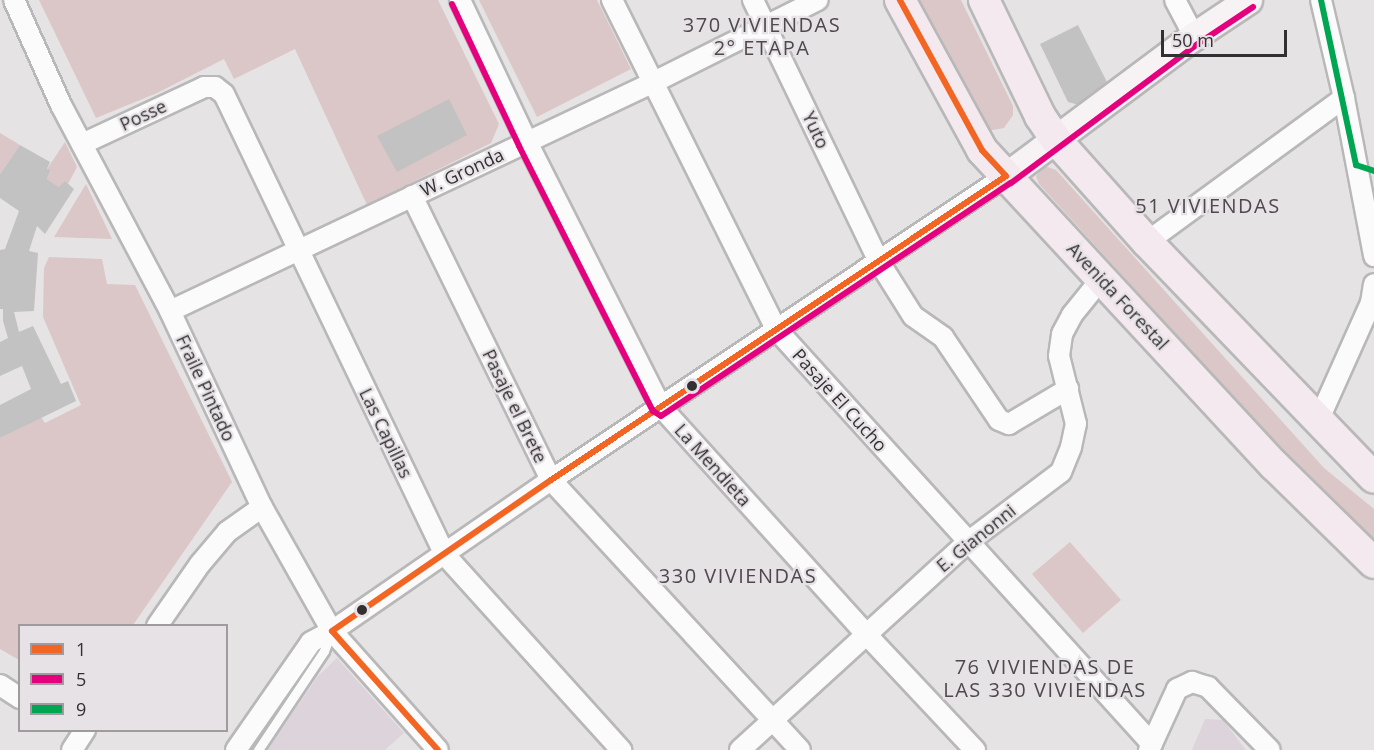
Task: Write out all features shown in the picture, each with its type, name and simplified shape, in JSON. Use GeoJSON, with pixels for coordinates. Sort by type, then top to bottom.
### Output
{"type":"FeatureCollection","features":[{"type":"Feature","properties":{"kind":"main road","name":"Avenida Forestal"},"geometry":{"type":"LineString","coordinates":[[900,0],[982,150],[1274,465],[1374,563]]}},
{"type":"Feature","properties":{"kind":"main road"},"geometry":{"type":"LineString","coordinates":[[984,0],[1040,116],[1057,141],[1147,242],[1374,478]]}},
{"type":"Feature","properties":{"kind":"street","name":"Fraile Pintado"},"geometry":{"type":"LineString","coordinates":[[14,0],[41,63],[170,311],[262,507],[332,631],[438,750]]}},
{"type":"Feature","properties":{"kind":"street","name":"La Mendieta"},"geometry":{"type":"LineString","coordinates":[[460,0],[527,142],[661,407],[865,633],[975,750]]}},
{"type":"Feature","properties":{"kind":"street","name":"Pasaje El Cucho"},"geometry":{"type":"LineString","coordinates":[[612,0],[776,329],[1151,747]]}},
{"type":"Feature","properties":{"kind":"street","name":"Yuto"},"geometry":{"type":"LineString","coordinates":[[753,0],[879,262],[913,316],[943,337],[999,420],[1009,424],[1068,389]]}},
{"type":"Feature","properties":{"kind":"street","name":"W. Gronda"},"geometry":{"type":"LineString","coordinates":[[170,311],[654,82],[818,0]]}},
{"type":"Feature","properties":{"kind":"street"},"geometry":{"type":"LineString","coordinates":[[1175,0],[1194,36]]}},
{"type":"Feature","properties":{"kind":"street"},"geometry":{"type":"LineString","coordinates":[[236,750],[311,642],[332,631],[551,480],[1006,176],[1057,141],[1194,36],[1248,0]]}},
{"type":"Feature","properties":{"kind":"street"},"geometry":{"type":"LineString","coordinates":[[1321,0],[1344,98],[1365,168],[1374,256]]}},
{"type":"Feature","properties":{"kind":"street","name":"Posse"},"geometry":{"type":"LineString","coordinates":[[82,144],[204,87]]}},
{"type":"Feature","properties":{"kind":"street","name":"Las Capillas"},"geometry":{"type":"LineString","coordinates":[[204,87],[215,87],[224,94],[445,555],[621,750]]}},
{"type":"Feature","properties":{"kind":"street"},"geometry":{"type":"LineString","coordinates":[[1147,242],[1344,98]]}},
{"type":"Feature","properties":{"kind":"street","name":"Pasaje el Brete"},"geometry":{"type":"LineString","coordinates":[[412,196],[551,480],[800,750]]}},
{"type":"Feature","properties":{"kind":"street","name":"E. Gianonni"},"geometry":{"type":"LineString","coordinates":[[740,750],[865,633],[968,542],[1061,472],[1071,447],[1076,424],[1059,356],[1062,334],[1072,315],[1101,279]]}},
{"type":"Feature","properties":{"kind":"street"},"geometry":{"type":"LineString","coordinates":[[1319,419],[1371,303],[1374,284]]}},
{"type":"Feature","properties":{"kind":"street"},"geometry":{"type":"LineString","coordinates":[[159,624],[200,564],[227,532],[262,507]]}},
{"type":"Feature","properties":{"kind":"street"},"geometry":{"type":"LineString","coordinates":[[1151,747],[1177,689],[1192,682],[1208,687],[1269,750]]}},
{"type":"Feature","properties":{"kind":"street"},"geometry":{"type":"LineString","coordinates":[[0,685],[18,697]]}},
{"type":"Feature","properties":{"kind":"lane"},"geometry":{"type":"LineString","coordinates":[[258,750],[324,651],[332,631]]}},
{"type":"Feature","properties":{"kind":"shaded area"},"geometry":{"type":"Polygon","coordinates":[[[39,0],[438,0],[499,124],[491,143],[367,205],[295,49],[234,79],[224,59],[157,93],[96,118],[39,0]]]}},
{"type":"Feature","properties":{"kind":"shaded area"},"geometry":{"type":"Polygon","coordinates":[[[479,0],[597,0],[631,69],[537,117],[479,0]]]}},
{"type":"Feature","properties":{"kind":"shaded area"},"geometry":{"type":"Polygon","coordinates":[[[915,0],[961,0],[1013,106],[1013,115],[1004,128],[987,131],[915,0]]]}},
{"type":"Feature","properties":{"kind":"shaded area"},"geometry":{"type":"Polygon","coordinates":[[[0,133],[20,145],[0,174],[0,133]]]}},
{"type":"Feature","properties":{"kind":"shaded area"},"geometry":{"type":"Polygon","coordinates":[[[65,142],[77,167],[68,184],[59,187],[47,179],[51,171],[47,169],[65,142]]]}},
{"type":"Feature","properties":{"kind":"shaded area"},"geometry":{"type":"Polygon","coordinates":[[[1045,166],[1056,170],[1324,468],[1374,509],[1374,551],[1039,184],[1036,176],[1045,166]]]}},
{"type":"Feature","properties":{"kind":"shaded area"},"geometry":{"type":"Polygon","coordinates":[[[86,184],[112,239],[54,237],[86,184]]]}},
{"type":"Feature","properties":{"kind":"shaded area"},"geometry":{"type":"Polygon","coordinates":[[[49,257],[102,259],[107,284],[135,285],[232,482],[134,624],[18,624],[18,659],[0,649],[0,438],[41,417],[45,423],[81,405],[43,317],[44,268],[49,257]]]}},
{"type":"Feature","properties":{"kind":"shaded area"},"geometry":{"type":"Polygon","coordinates":[[[1070,542],[1121,600],[1083,633],[1032,574],[1070,542]]]}},
{"type":"Feature","properties":{"kind":"shaded area"},"geometry":{"type":"Polygon","coordinates":[[[337,658],[404,733],[385,750],[267,750],[318,676],[337,658]]]}},
{"type":"Feature","properties":{"kind":"shaded area"},"geometry":{"type":"Polygon","coordinates":[[[1205,719],[1223,720],[1246,750],[1192,750],[1205,719]]]}},
{"type":"Feature","properties":{"kind":"building"},"geometry":{"type":"Polygon","coordinates":[[[1078,25],[1109,86],[1083,106],[1068,102],[1040,44],[1078,25]]]}},
{"type":"Feature","properties":{"kind":"building"},"geometry":{"type":"Polygon","coordinates":[[[449,99],[467,135],[397,172],[377,136],[449,99]]]}},
{"type":"Feature","properties":{"kind":"building"},"geometry":{"type":"Polygon","coordinates":[[[20,145],[50,162],[47,169],[51,170],[47,179],[59,187],[65,181],[74,189],[45,234],[37,226],[29,251],[38,253],[34,311],[14,312],[19,332],[33,326],[61,384],[68,381],[76,401],[0,438],[0,405],[31,389],[22,366],[0,376],[0,342],[8,338],[3,321],[3,309],[0,309],[0,250],[5,249],[19,211],[0,198],[0,174],[20,145]]]}},
{"type":"Feature","properties":{"kind":"transit line","name":"1"},"geometry":{"type":"LineString","coordinates":[[438,750],[332,631],[551,480],[1006,176],[982,150],[900,0]]}},
{"type":"Feature","properties":{"kind":"transit line","name":"9"},"geometry":{"type":"LineString","coordinates":[[1321,0],[1356,165],[1374,171]]}},
{"type":"Feature","properties":{"kind":"transit line","name":"5"},"geometry":{"type":"LineString","coordinates":[[452,4],[519,146],[653,411],[661,416],[1011,183],[1199,43],[1253,7]]}},
{"type":"Feature","properties":{"kind":"district","name":"370 VIVIENDAS 2° ETAPA"},"geometry":{"type":"Point","coordinates":[762,36]}},
{"type":"Feature","properties":{"kind":"district","name":"51 VIVIENDAS"},"geometry":{"type":"Point","coordinates":[1208,205]}},
{"type":"Feature","properties":{"kind":"district","name":"330 VIVIENDAS"},"geometry":{"type":"Point","coordinates":[738,575]}},
{"type":"Feature","properties":{"kind":"district","name":"76 VIVIENDAS DE LAS 330 VIVIENDAS"},"geometry":{"type":"Point","coordinates":[1045,678]}}]}
